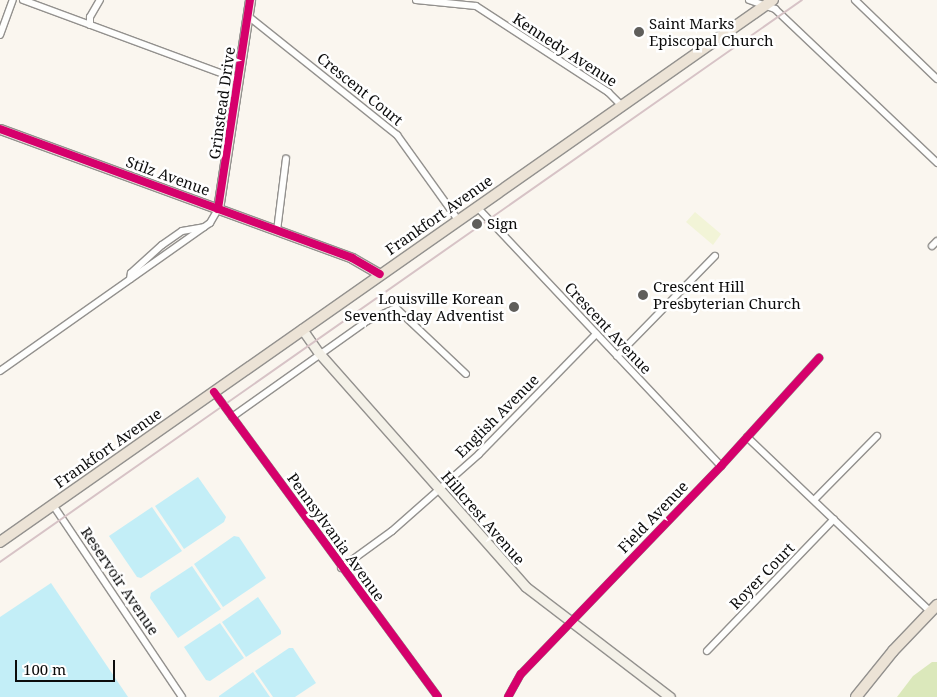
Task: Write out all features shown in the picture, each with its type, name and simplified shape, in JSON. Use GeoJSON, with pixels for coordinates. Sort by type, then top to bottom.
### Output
{"type":"FeatureCollection","features":[{"type":"Feature","properties":{"kind":"main road","name":"Frankfort Avenue"},"geometry":{"type":"LineString","coordinates":[[0,542],[769,3]]}},
{"type":"Feature","properties":{"kind":"main road"},"geometry":{"type":"LineString","coordinates":[[856,697],[882,663],[934,608]]}},
{"type":"Feature","properties":{"kind":"street"},"geometry":{"type":"LineString","coordinates":[[0,35],[13,0]]}},
{"type":"Feature","properties":{"kind":"street"},"geometry":{"type":"LineString","coordinates":[[23,0],[239,80]]}},
{"type":"Feature","properties":{"kind":"street"},"geometry":{"type":"LineString","coordinates":[[90,25],[90,17],[100,0]]}},
{"type":"Feature","properties":{"kind":"street","name":"Grinstead Drive"},"geometry":{"type":"LineString","coordinates":[[0,371],[204,227],[218,209],[250,0]]}},
{"type":"Feature","properties":{"kind":"street"},"geometry":{"type":"LineString","coordinates":[[416,0],[469,2]]}},
{"type":"Feature","properties":{"kind":"street"},"geometry":{"type":"LineString","coordinates":[[749,0],[769,3],[937,163]]}},
{"type":"Feature","properties":{"kind":"street"},"geometry":{"type":"LineString","coordinates":[[855,0],[937,79]]}},
{"type":"Feature","properties":{"kind":"street","name":"Kennedy Avenue"},"geometry":{"type":"LineString","coordinates":[[469,2],[608,92],[622,106]]}},
{"type":"Feature","properties":{"kind":"street","name":"Crescent Court"},"geometry":{"type":"LineString","coordinates":[[248,16],[397,135],[458,220]]}},
{"type":"Feature","properties":{"kind":"street","name":"Stilz Avenue"},"geometry":{"type":"LineString","coordinates":[[0,129],[366,264],[380,274]]}},
{"type":"Feature","properties":{"kind":"street"},"geometry":{"type":"LineString","coordinates":[[277,231],[286,159]]}},
{"type":"Feature","properties":{"kind":"street","name":"Crescent Avenue"},"geometry":{"type":"LineString","coordinates":[[477,207],[721,466]]}},
{"type":"Feature","properties":{"kind":"street","name":"Grinstead Drive"},"geometry":{"type":"LineString","coordinates":[[130,279],[132,274],[172,238],[195,226],[204,227]]}},
{"type":"Feature","properties":{"kind":"street"},"geometry":{"type":"LineString","coordinates":[[616,356],[715,256]]}},
{"type":"Feature","properties":{"kind":"street"},"geometry":{"type":"LineString","coordinates":[[232,417],[367,320],[398,309],[466,374]]}},
{"type":"Feature","properties":{"kind":"street","name":"Hillcrest Avenue"},"geometry":{"type":"LineString","coordinates":[[302,329],[319,353],[526,587],[670,697]]}},
{"type":"Feature","properties":{"kind":"street","name":"English Avenue"},"geometry":{"type":"LineString","coordinates":[[341,568],[392,530],[493,441],[596,334]]}},
{"type":"Feature","properties":{"kind":"street","name":"Field Avenue"},"geometry":{"type":"LineString","coordinates":[[508,697],[521,674],[721,466],[819,358]]}},
{"type":"Feature","properties":{"kind":"street","name":"Pennsylvania Avenue"},"geometry":{"type":"LineString","coordinates":[[214,392],[341,568],[438,697]]}},
{"type":"Feature","properties":{"kind":"street"},"geometry":{"type":"LineString","coordinates":[[814,500],[877,436]]}},
{"type":"Feature","properties":{"kind":"street"},"geometry":{"type":"LineString","coordinates":[[747,437],[834,519],[934,608]]}},
{"type":"Feature","properties":{"kind":"street","name":"Reservoir Avenue"},"geometry":{"type":"LineString","coordinates":[[53,505],[182,697]]}},
{"type":"Feature","properties":{"kind":"street","name":"Royer Court"},"geometry":{"type":"LineString","coordinates":[[707,651],[834,519]]}},
{"type":"Feature","properties":{"kind":"green space"},"geometry":{"type":"Polygon","coordinates":[[[695,212],[721,234],[713,245],[686,222],[695,212]]]}},
{"type":"Feature","properties":{"kind":"green space"},"geometry":{"type":"Polygon","coordinates":[[[932,662],[937,662],[937,697],[897,697],[913,676],[932,662]]]}},
{"type":"Feature","properties":{"kind":"water"},"geometry":{"type":"Polygon","coordinates":[[[198,477],[226,517],[224,522],[184,549],[155,506],[198,477]]]}},
{"type":"Feature","properties":{"kind":"water"},"geometry":{"type":"Polygon","coordinates":[[[152,507],[182,551],[141,578],[137,577],[109,536],[152,507]]]}},
{"type":"Feature","properties":{"kind":"water"},"geometry":{"type":"Polygon","coordinates":[[[234,536],[239,537],[266,578],[223,607],[194,564],[234,536]]]}},
{"type":"Feature","properties":{"kind":"water"},"geometry":{"type":"Polygon","coordinates":[[[192,566],[221,609],[178,638],[150,598],[151,593],[192,566]]]}},
{"type":"Feature","properties":{"kind":"water"},"geometry":{"type":"Polygon","coordinates":[[[51,583],[128,697],[0,697],[0,617],[51,583]]]}},
{"type":"Feature","properties":{"kind":"water"},"geometry":{"type":"Polygon","coordinates":[[[258,597],[281,631],[281,634],[246,657],[222,622],[258,597]]]}},
{"type":"Feature","properties":{"kind":"water"},"geometry":{"type":"Polygon","coordinates":[[[220,623],[244,658],[210,681],[206,680],[184,647],[220,623]]]}},
{"type":"Feature","properties":{"kind":"water"},"geometry":{"type":"Polygon","coordinates":[[[289,648],[293,648],[316,683],[295,697],[273,697],[255,671],[289,648]]]}},
{"type":"Feature","properties":{"kind":"water"},"geometry":{"type":"Polygon","coordinates":[[[253,672],[270,697],[219,697],[219,696],[253,672]]]}},
{"type":"Feature","properties":{"kind":"railway"},"geometry":{"type":"LineString","coordinates":[[0,562],[802,0]]}},
{"type":"Feature","properties":{"kind":"cycle path"},"geometry":{"type":"LineString","coordinates":[[218,209],[250,0]]}},
{"type":"Feature","properties":{"kind":"cycle path"},"geometry":{"type":"LineString","coordinates":[[0,129],[352,258],[380,274]]}},
{"type":"Feature","properties":{"kind":"cycle path"},"geometry":{"type":"LineString","coordinates":[[508,697],[521,674],[721,466],[819,358]]}},
{"type":"Feature","properties":{"kind":"cycle path"},"geometry":{"type":"LineString","coordinates":[[214,392],[438,697]]}},
{"type":"Feature","properties":{"kind":"place","name":"Saint Marks Episcopal Church"},"geometry":{"type":"Point","coordinates":[639,32]}},
{"type":"Feature","properties":{"kind":"place","name":"Sign"},"geometry":{"type":"Point","coordinates":[477,224]}},
{"type":"Feature","properties":{"kind":"place","name":"Crescent Hill Presbyterian Church"},"geometry":{"type":"Point","coordinates":[643,295]}},
{"type":"Feature","properties":{"kind":"place","name":"Louisville Korean Seventh-day Adventist"},"geometry":{"type":"Point","coordinates":[514,307]}}]}
